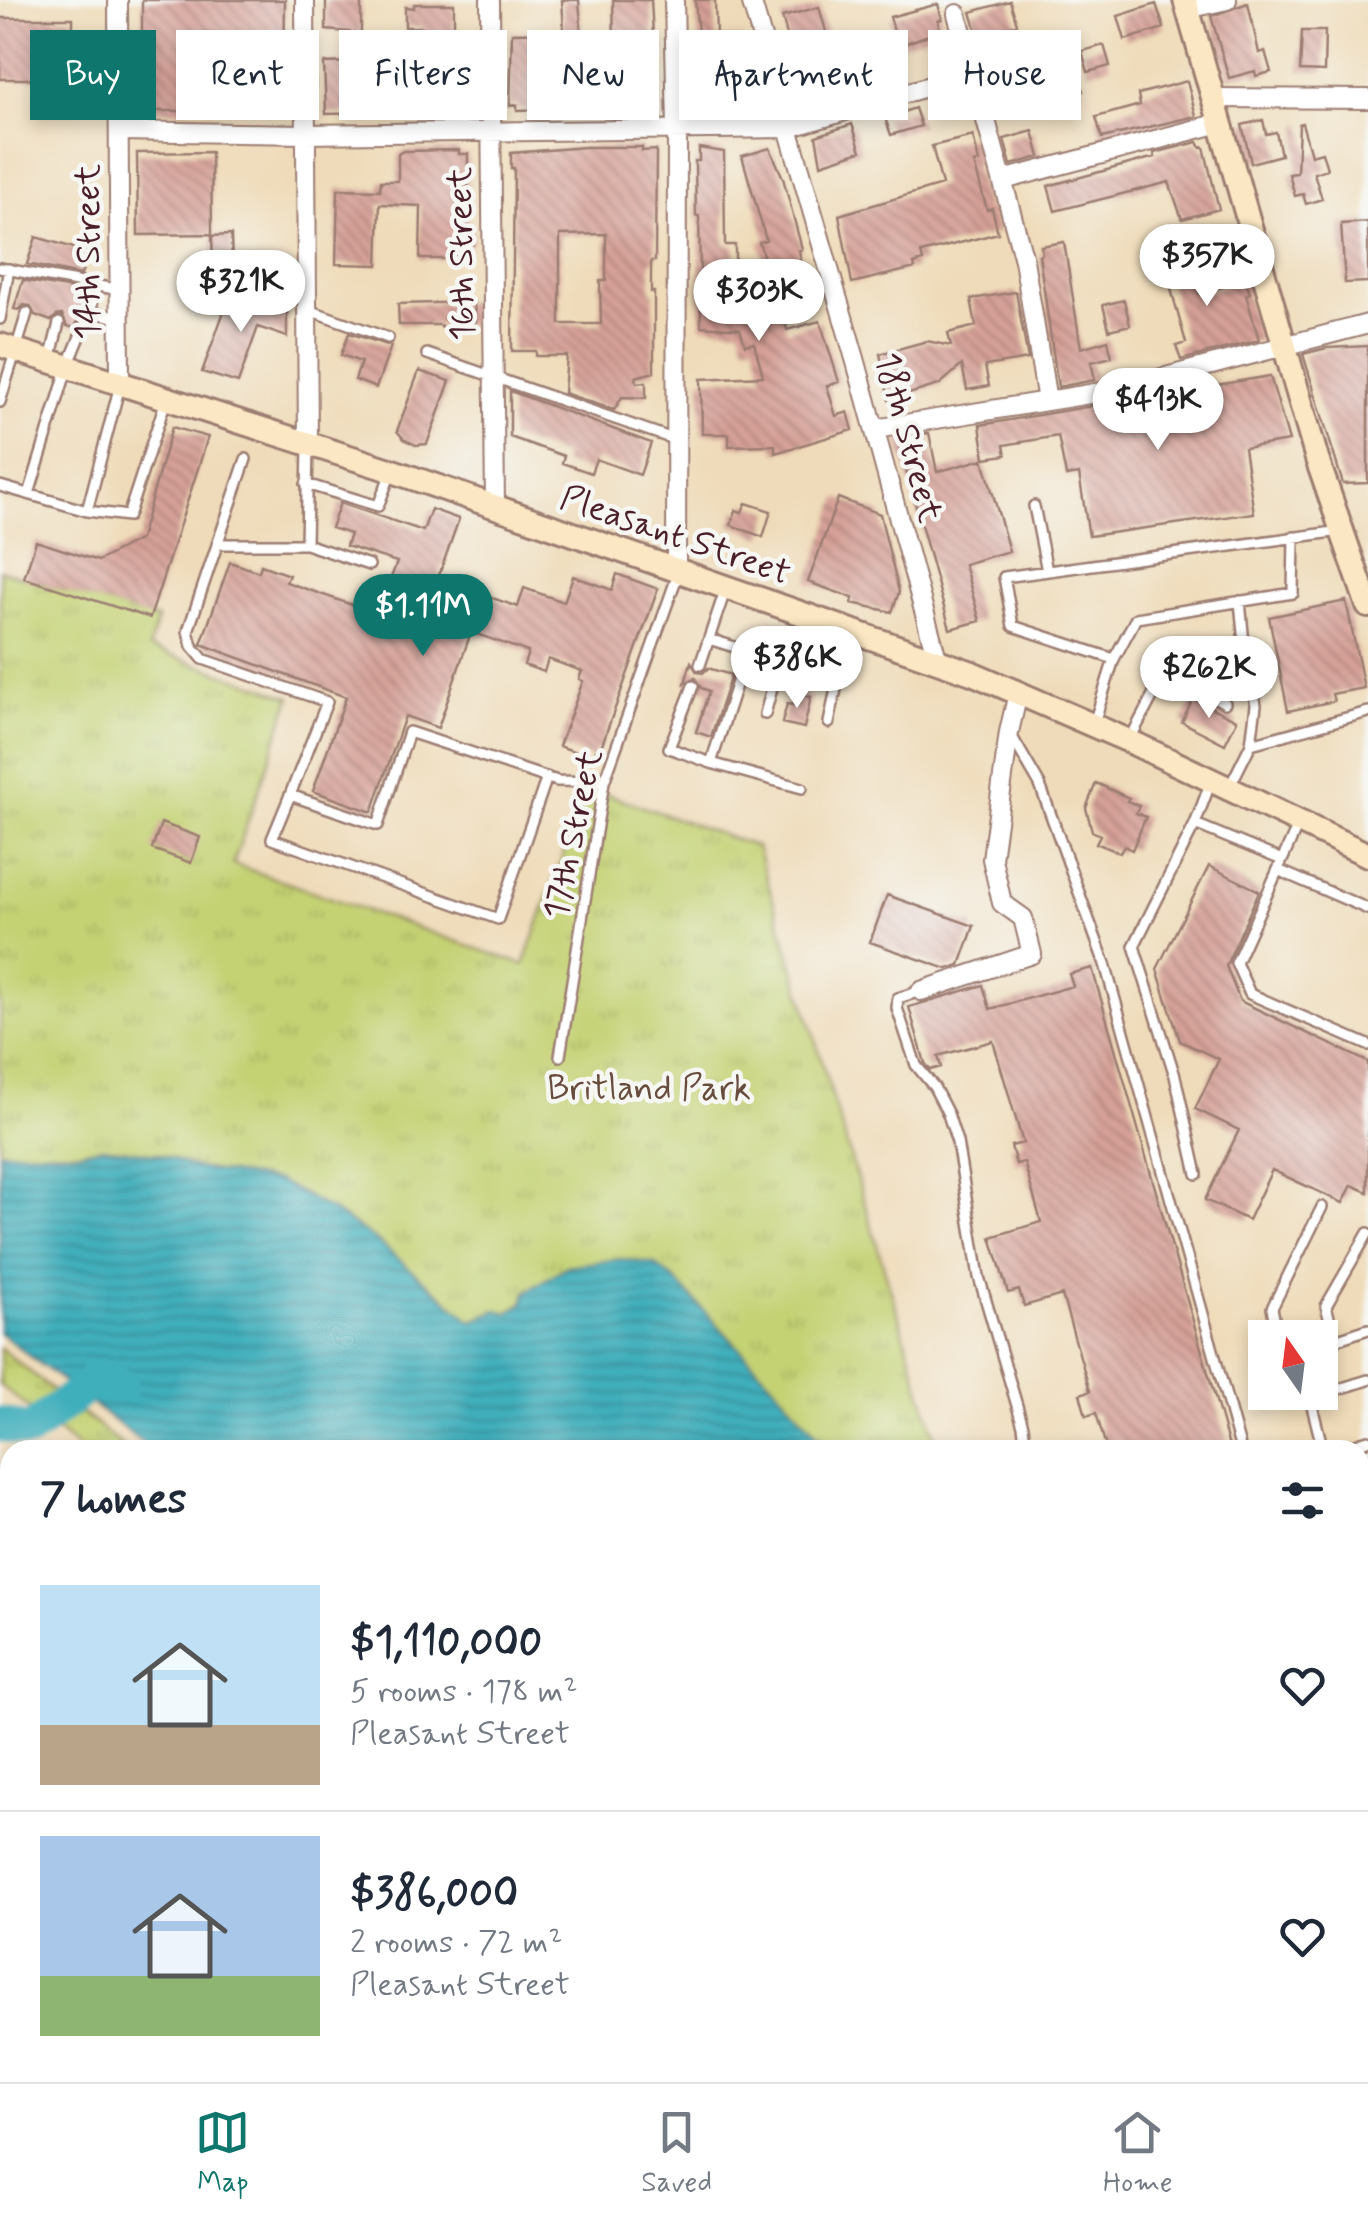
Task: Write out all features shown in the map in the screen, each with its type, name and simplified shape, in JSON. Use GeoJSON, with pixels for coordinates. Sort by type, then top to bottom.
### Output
{"type":"FeatureCollection","features":[{"type":"Feature","properties":{"kind":"main road"},"geometry":{"type":"LineString","coordinates":[[1186,5],[1284,344],[1368,606]]}},
{"type":"Feature","properties":{"kind":"main road","name":"Pleasant Street"},"geometry":{"type":"LineString","coordinates":[[7,347],[392,471],[938,662],[1129,741],[1368,855]]}},
{"type":"Feature","properties":{"kind":"main road"},"geometry":{"type":"LineString","coordinates":[[1340,841],[1368,838]]}},
{"type":"Feature","properties":{"kind":"street","name":"14th Street"},"geometry":{"type":"LineString","coordinates":[[118,0],[120,383]]}},
{"type":"Feature","properties":{"kind":"street"},"geometry":{"type":"LineString","coordinates":[[306,0],[308,443]]}},
{"type":"Feature","properties":{"kind":"street","name":"16th Street"},"geometry":{"type":"LineString","coordinates":[[490,0],[496,507]]}},
{"type":"Feature","properties":{"kind":"street"},"geometry":{"type":"LineString","coordinates":[[674,0],[678,571]]}},
{"type":"Feature","properties":{"kind":"street","name":"18th Street"},"geometry":{"type":"LineString","coordinates":[[751,0],[938,662]]}},
{"type":"Feature","properties":{"kind":"street"},"geometry":{"type":"LineString","coordinates":[[1186,5],[1227,0]]}},
{"type":"Feature","properties":{"kind":"street"},"geometry":{"type":"LineString","coordinates":[[957,14],[961,30]]}},
{"type":"Feature","properties":{"kind":"street"},"geometry":{"type":"LineString","coordinates":[[119,131],[305,134],[789,128],[928,87]]}},
{"type":"Feature","properties":{"kind":"street"},"geometry":{"type":"LineString","coordinates":[[1212,98],[1368,98]]}},
{"type":"Feature","properties":{"kind":"street"},"geometry":{"type":"LineString","coordinates":[[986,120],[1024,260],[1047,401]]}},
{"type":"Feature","properties":{"kind":"street"},"geometry":{"type":"LineString","coordinates":[[1003,180],[1220,123]]}},
{"type":"Feature","properties":{"kind":"street"},"geometry":{"type":"LineString","coordinates":[[874,429],[1120,389],[1368,324]]}},
{"type":"Feature","properties":{"kind":"street"},"geometry":{"type":"LineString","coordinates":[[921,991],[1032,954],[1022,918],[1002,903],[992,859],[1018,693]]}},
{"type":"Feature","properties":{"kind":"lane"},"geometry":{"type":"LineString","coordinates":[[0,319],[5,268],[39,279],[120,290]]}},
{"type":"Feature","properties":{"kind":"lane"},"geometry":{"type":"LineString","coordinates":[[66,292],[68,281]]}},
{"type":"Feature","properties":{"kind":"lane"},"geometry":{"type":"LineString","coordinates":[[59,363],[90,312],[96,287]]}},
{"type":"Feature","properties":{"kind":"lane"},"geometry":{"type":"LineString","coordinates":[[309,310],[388,338]]}},
{"type":"Feature","properties":{"kind":"lane"},"geometry":{"type":"LineString","coordinates":[[90,312],[120,318]]}},
{"type":"Feature","properties":{"kind":"lane"},"geometry":{"type":"LineString","coordinates":[[0,402],[7,347],[27,313]]}},
{"type":"Feature","properties":{"kind":"lane"},"geometry":{"type":"LineString","coordinates":[[30,494],[59,363],[59,323]]}},
{"type":"Feature","properties":{"kind":"lane"},"geometry":{"type":"LineString","coordinates":[[427,354],[676,440]]}},
{"type":"Feature","properties":{"kind":"lane"},"geometry":{"type":"LineString","coordinates":[[87,511],[120,383]]}},
{"type":"Feature","properties":{"kind":"lane"},"geometry":{"type":"LineString","coordinates":[[0,486],[87,511],[128,516],[167,398]]}},
{"type":"Feature","properties":{"kind":"lane"},"geometry":{"type":"LineString","coordinates":[[306,544],[308,443]]}},
{"type":"Feature","properties":{"kind":"lane"},"geometry":{"type":"LineString","coordinates":[[246,460],[188,631],[192,646],[203,659],[326,702],[272,839],[498,919],[547,777]]}},
{"type":"Feature","properties":{"kind":"lane"},"geometry":{"type":"LineString","coordinates":[[306,484],[378,506],[392,471]]}},
{"type":"Feature","properties":{"kind":"lane"},"geometry":{"type":"LineString","coordinates":[[1034,506],[1047,571]]}},
{"type":"Feature","properties":{"kind":"lane"},"geometry":{"type":"LineString","coordinates":[[1114,659],[1012,626],[1004,577],[1342,530]]}},
{"type":"Feature","properties":{"kind":"lane"},"geometry":{"type":"LineString","coordinates":[[1093,726],[1114,659],[1136,618],[1293,593],[1294,537]]}},
{"type":"Feature","properties":{"kind":"lane"},"geometry":{"type":"LineString","coordinates":[[218,544],[306,544],[369,565]]}},
{"type":"Feature","properties":{"kind":"lane","name":"17th Street"},"geometry":{"type":"LineString","coordinates":[[560,1056],[604,782],[678,571]]}},
{"type":"Feature","properties":{"kind":"lane"},"geometry":{"type":"LineString","coordinates":[[700,665],[726,588]]}},
{"type":"Feature","properties":{"kind":"lane"},"geometry":{"type":"LineString","coordinates":[[1197,1174],[1174,1076],[1134,946],[1195,824],[1252,744],[1256,705],[1240,601]]}},
{"type":"Feature","properties":{"kind":"lane"},"geometry":{"type":"LineString","coordinates":[[796,666],[810,618]]}},
{"type":"Feature","properties":{"kind":"lane"},"geometry":{"type":"LineString","coordinates":[[709,639],[838,680],[829,722]]}},
{"type":"Feature","properties":{"kind":"lane"},"geometry":{"type":"LineString","coordinates":[[710,763],[746,651]]}},
{"type":"Feature","properties":{"kind":"lane"},"geometry":{"type":"LineString","coordinates":[[1190,662],[1246,654]]}},
{"type":"Feature","properties":{"kind":"lane"},"geometry":{"type":"LineString","coordinates":[[765,714],[779,662]]}},
{"type":"Feature","properties":{"kind":"lane"},"geometry":{"type":"LineString","coordinates":[[1129,741],[1166,671],[1225,703]]}},
{"type":"Feature","properties":{"kind":"lane"},"geometry":{"type":"LineString","coordinates":[[693,686],[669,748],[802,788]]}},
{"type":"Feature","properties":{"kind":"lane"},"geometry":{"type":"LineString","coordinates":[[1252,744],[1368,712]]}},
{"type":"Feature","properties":{"kind":"lane"},"geometry":{"type":"LineString","coordinates":[[290,795],[378,826],[409,732],[547,777],[604,782]]}},
{"type":"Feature","properties":{"kind":"lane"},"geometry":{"type":"LineString","coordinates":[[1009,732],[1040,785],[1105,964],[1238,1440]]}},
{"type":"Feature","properties":{"kind":"lane"},"geometry":{"type":"LineString","coordinates":[[1299,822],[1236,964],[1250,994],[1368,1045]]}},
{"type":"Feature","properties":{"kind":"lane"},"geometry":{"type":"LineString","coordinates":[[1195,824],[1368,909]]}},
{"type":"Feature","properties":{"kind":"lane"},"geometry":{"type":"LineString","coordinates":[[921,991],[903,994],[898,998],[897,1008],[916,1065],[934,1087],[957,1142],[979,1277],[1024,1440]]}},
{"type":"Feature","properties":{"kind":"lane"},"geometry":{"type":"LineString","coordinates":[[1274,1320],[1272,1308],[1322,1207]]}},
{"type":"Feature","properties":{"kind":"lane"},"geometry":{"type":"LineString","coordinates":[[1330,1320],[1326,1306],[1368,1232]]}},
{"type":"Feature","properties":{"kind":"lane"},"geometry":{"type":"LineString","coordinates":[[1338,1339],[1368,1330]]}},
{"type":"Feature","properties":{"kind":"lane"},"geometry":{"type":"LineString","coordinates":[[1320,1440],[1310,1398],[1368,1380]]}},
{"type":"Feature","properties":{"kind":"green space","name":"Britland Park"},"geometry":{"type":"Polygon","coordinates":[[[0,570],[157,619],[149,648],[291,697],[233,864],[524,965],[587,787],[757,847],[936,1440],[821,1440],[674,1279],[523,1303],[508,1313],[497,1310],[472,1322],[377,1241],[278,1181],[197,1168],[158,1154],[102,1147],[78,1152],[0,1151],[0,570]]]}},
{"type":"Feature","properties":{"kind":"green space"},"geometry":{"type":"Polygon","coordinates":[[[0,1348],[115,1440],[69,1440],[0,1385],[0,1348]]]}},
{"type":"Feature","properties":{"kind":"water"},"geometry":{"type":"Polygon","coordinates":[[[102,1147],[158,1154],[197,1168],[278,1181],[377,1241],[472,1321],[497,1310],[508,1313],[523,1303],[526,1292],[567,1266],[621,1259],[654,1264],[674,1279],[821,1440],[139,1440],[0,1333],[0,1151],[78,1152],[102,1147]]]}},
{"type":"Feature","properties":{"kind":"building"},"geometry":{"type":"Polygon","coordinates":[[[142,0],[285,0],[285,30],[176,30],[176,111],[156,111],[156,30],[142,30],[142,0]]]}},
{"type":"Feature","properties":{"kind":"building"},"geometry":{"type":"Polygon","coordinates":[[[326,0],[361,0],[361,30],[326,30],[326,0]]]}},
{"type":"Feature","properties":{"kind":"building"},"geometry":{"type":"Polygon","coordinates":[[[562,0],[579,0],[581,30],[564,30],[562,0]]]}},
{"type":"Feature","properties":{"kind":"building"},"geometry":{"type":"Polygon","coordinates":[[[613,0],[651,0],[653,30],[614,30],[613,0]]]}},
{"type":"Feature","properties":{"kind":"building"},"geometry":{"type":"Polygon","coordinates":[[[695,0],[715,0],[716,30],[698,30],[695,0]]]}},
{"type":"Feature","properties":{"kind":"building"},"geometry":{"type":"Polygon","coordinates":[[[1010,1],[1017,24],[976,30],[971,12],[1010,1]]]}},
{"type":"Feature","properties":{"kind":"building"},"geometry":{"type":"Polygon","coordinates":[[[1248,3],[1259,53],[1265,51],[1271,72],[1256,76],[1255,71],[1229,78],[1211,16],[1248,3]]]}},
{"type":"Feature","properties":{"kind":"building"},"geometry":{"type":"Polygon","coordinates":[[[414,4],[454,4],[454,30],[405,27],[405,7],[414,8],[414,4]]]}},
{"type":"Feature","properties":{"kind":"building"},"geometry":{"type":"Polygon","coordinates":[[[938,4],[942,19],[938,20],[940,30],[928,30],[928,35],[908,42],[908,30],[894,30],[890,17],[938,4]]]}},
{"type":"Feature","properties":{"kind":"building"},"geometry":{"type":"Polygon","coordinates":[[[1156,4],[1164,28],[1125,40],[1118,16],[1156,4]]]}},
{"type":"Feature","properties":{"kind":"building"},"geometry":{"type":"Polygon","coordinates":[[[819,7],[826,30],[786,30],[782,17],[819,7]]]}},
{"type":"Feature","properties":{"kind":"building"},"geometry":{"type":"Polygon","coordinates":[[[0,18],[73,18],[73,30],[30,30],[30,79],[0,79],[0,18]]]}},
{"type":"Feature","properties":{"kind":"building"},"geometry":{"type":"Polygon","coordinates":[[[1302,31],[1325,31],[1324,72],[1300,71],[1302,31]]]}},
{"type":"Feature","properties":{"kind":"building"},"geometry":{"type":"Polygon","coordinates":[[[512,33],[527,33],[527,110],[510,106],[512,33]]]}},
{"type":"Feature","properties":{"kind":"building"},"geometry":{"type":"Polygon","coordinates":[[[1104,45],[1110,66],[1088,72],[1082,51],[1104,45]]]}},
{"type":"Feature","properties":{"kind":"building"},"geometry":{"type":"Polygon","coordinates":[[[339,62],[339,114],[326,114],[324,63],[339,62]]]}},
{"type":"Feature","properties":{"kind":"building"},"geometry":{"type":"Polygon","coordinates":[[[1187,81],[1196,116],[1102,138],[1096,117],[1140,105],[1138,94],[1187,81]]]}},
{"type":"Feature","properties":{"kind":"building"},"geometry":{"type":"Polygon","coordinates":[[[915,108],[921,126],[891,135],[886,120],[908,120],[908,110],[915,108]]]}},
{"type":"Feature","properties":{"kind":"building"},"geometry":{"type":"Polygon","coordinates":[[[1263,120],[1266,134],[1276,132],[1281,155],[1251,163],[1242,125],[1263,120]]]}},
{"type":"Feature","properties":{"kind":"building"},"geometry":{"type":"Polygon","coordinates":[[[1302,123],[1311,155],[1322,152],[1327,169],[1314,173],[1322,199],[1306,204],[1303,194],[1295,196],[1289,174],[1297,173],[1302,123]]]}},
{"type":"Feature","properties":{"kind":"building"},"geometry":{"type":"Polygon","coordinates":[[[852,124],[861,151],[821,164],[816,136],[852,124]]]}},
{"type":"Feature","properties":{"kind":"building"},"geometry":{"type":"Polygon","coordinates":[[[1033,131],[1040,157],[1011,165],[1004,139],[1033,131]]]}},
{"type":"Feature","properties":{"kind":"building"},"geometry":{"type":"Polygon","coordinates":[[[973,136],[979,162],[974,163],[998,233],[921,253],[923,261],[914,264],[915,268],[852,283],[839,215],[942,185],[932,146],[973,136]]]}},
{"type":"Feature","properties":{"kind":"building"},"geometry":{"type":"Polygon","coordinates":[[[1198,142],[1204,147],[1219,209],[1182,219],[1169,182],[1055,211],[1048,186],[1198,142]]]}},
{"type":"Feature","properties":{"kind":"building"},"geometry":{"type":"Polygon","coordinates":[[[585,147],[656,150],[655,261],[651,261],[654,372],[636,377],[637,383],[646,382],[646,398],[622,397],[614,410],[564,393],[567,356],[512,351],[511,153],[585,147]],[[606,234],[560,235],[560,324],[601,324],[600,281],[606,281],[606,234]]]}},
{"type":"Feature","properties":{"kind":"building"},"geometry":{"type":"Polygon","coordinates":[[[699,148],[724,152],[725,245],[735,245],[735,288],[775,278],[787,330],[820,321],[839,382],[827,386],[836,416],[848,412],[853,430],[775,453],[775,445],[729,446],[729,434],[702,434],[701,379],[763,376],[754,343],[745,345],[740,329],[701,326],[695,161],[699,161],[699,148]]]}},
{"type":"Feature","properties":{"kind":"building"},"geometry":{"type":"Polygon","coordinates":[[[770,148],[783,178],[802,249],[801,260],[769,274],[759,242],[766,240],[742,156],[770,148]]]}},
{"type":"Feature","properties":{"kind":"building"},"geometry":{"type":"Polygon","coordinates":[[[459,150],[459,154],[468,154],[468,229],[473,229],[473,244],[468,243],[468,255],[420,259],[421,206],[380,204],[378,265],[336,264],[338,189],[380,190],[381,181],[398,181],[398,154],[403,151],[459,150]]]}},
{"type":"Feature","properties":{"kind":"building"},"geometry":{"type":"Polygon","coordinates":[[[211,152],[212,234],[138,235],[137,153],[211,152]]]}},
{"type":"Feature","properties":{"kind":"building"},"geometry":{"type":"Polygon","coordinates":[[[1368,222],[1368,282],[1345,283],[1341,224],[1368,222]]]}},
{"type":"Feature","properties":{"kind":"building"},"geometry":{"type":"Polygon","coordinates":[[[231,235],[232,263],[213,264],[212,236],[231,235]]]}},
{"type":"Feature","properties":{"kind":"building"},"geometry":{"type":"Polygon","coordinates":[[[36,237],[88,252],[81,275],[27,264],[36,237]]]}},
{"type":"Feature","properties":{"kind":"building"},"geometry":{"type":"Polygon","coordinates":[[[1064,242],[1081,348],[1108,340],[1112,357],[1091,362],[1095,380],[1058,387],[1039,255],[1041,246],[1064,242]]]}},
{"type":"Feature","properties":{"kind":"building"},"geometry":{"type":"Polygon","coordinates":[[[1183,242],[1199,294],[1245,280],[1259,340],[1181,360],[1176,346],[1186,343],[1160,249],[1183,242]]]}},
{"type":"Feature","properties":{"kind":"building"},"geometry":{"type":"Polygon","coordinates":[[[23,280],[77,290],[75,296],[85,299],[75,328],[67,326],[62,315],[51,321],[35,315],[30,306],[14,309],[23,280]]]}},
{"type":"Feature","properties":{"kind":"building"},"geometry":{"type":"Polygon","coordinates":[[[231,292],[287,312],[287,337],[258,327],[238,383],[202,372],[231,292]]]}},
{"type":"Feature","properties":{"kind":"building"},"geometry":{"type":"Polygon","coordinates":[[[1016,292],[1028,359],[985,366],[989,386],[967,390],[962,365],[939,385],[889,400],[880,354],[927,341],[951,346],[948,333],[976,326],[971,299],[1016,292]]]}},
{"type":"Feature","properties":{"kind":"building"},"geometry":{"type":"Polygon","coordinates":[[[1124,300],[1130,325],[1109,330],[1103,305],[1124,300]]]}},
{"type":"Feature","properties":{"kind":"building"},"geometry":{"type":"Polygon","coordinates":[[[474,302],[475,324],[399,325],[398,304],[474,302]]]}},
{"type":"Feature","properties":{"kind":"building"},"geometry":{"type":"Polygon","coordinates":[[[349,333],[391,346],[376,388],[355,380],[361,362],[341,355],[349,333]]]}},
{"type":"Feature","properties":{"kind":"building"},"geometry":{"type":"Polygon","coordinates":[[[1368,346],[1368,483],[1343,484],[1303,354],[1327,348],[1368,346]]]}},
{"type":"Feature","properties":{"kind":"building"},"geometry":{"type":"Polygon","coordinates":[[[419,371],[450,381],[427,444],[416,445],[397,431],[419,371]]]}},
{"type":"Feature","properties":{"kind":"building"},"geometry":{"type":"Polygon","coordinates":[[[1270,376],[1289,441],[1244,448],[1254,513],[1089,536],[1079,474],[1066,476],[1058,436],[1004,445],[1006,455],[985,458],[980,425],[1270,376]]]}},
{"type":"Feature","properties":{"kind":"building"},"geometry":{"type":"Polygon","coordinates":[[[510,391],[651,443],[640,475],[596,459],[591,473],[562,463],[564,456],[510,437],[510,391]]]}},
{"type":"Feature","properties":{"kind":"building"},"geometry":{"type":"Polygon","coordinates":[[[172,427],[208,437],[150,618],[24,578],[36,541],[98,561],[140,539],[172,427]]]}},
{"type":"Feature","properties":{"kind":"building"},"geometry":{"type":"Polygon","coordinates":[[[929,433],[937,472],[983,459],[1009,551],[964,564],[980,621],[950,629],[897,438],[929,433]]]}},
{"type":"Feature","properties":{"kind":"building"},"geometry":{"type":"Polygon","coordinates":[[[838,498],[880,514],[899,592],[892,612],[852,603],[853,598],[808,582],[838,498]]]}},
{"type":"Feature","properties":{"kind":"building"},"geometry":{"type":"Polygon","coordinates":[[[340,503],[423,531],[431,509],[459,519],[434,589],[419,583],[416,592],[389,583],[397,562],[346,546],[350,534],[331,528],[340,503]]]}},
{"type":"Feature","properties":{"kind":"building"},"geometry":{"type":"Polygon","coordinates":[[[746,503],[771,511],[763,537],[731,525],[736,510],[742,512],[746,503]]]}},
{"type":"Feature","properties":{"kind":"building"},"geometry":{"type":"Polygon","coordinates":[[[230,562],[259,572],[261,565],[289,575],[286,582],[407,624],[409,620],[445,633],[461,587],[518,607],[524,588],[564,602],[573,576],[612,590],[617,574],[658,589],[600,750],[597,748],[593,758],[559,746],[583,681],[579,679],[582,671],[548,659],[544,672],[524,665],[528,652],[471,632],[438,728],[405,716],[372,812],[313,791],[346,697],[201,644],[230,562]]]}},
{"type":"Feature","properties":{"kind":"building"},"geometry":{"type":"Polygon","coordinates":[[[1346,601],[1364,688],[1332,694],[1334,701],[1288,711],[1269,617],[1346,601]]]}},
{"type":"Feature","properties":{"kind":"building"},"geometry":{"type":"Polygon","coordinates":[[[691,662],[697,672],[708,668],[731,675],[711,737],[696,732],[709,691],[701,688],[695,678],[685,683],[691,662]]]}},
{"type":"Feature","properties":{"kind":"building"},"geometry":{"type":"Polygon","coordinates":[[[796,693],[811,697],[804,728],[782,723],[787,704],[793,705],[796,693]]]}},
{"type":"Feature","properties":{"kind":"building"},"geometry":{"type":"Polygon","coordinates":[[[1193,699],[1237,720],[1225,744],[1182,722],[1193,699]]]}},
{"type":"Feature","properties":{"kind":"building"},"geometry":{"type":"Polygon","coordinates":[[[1096,783],[1129,798],[1127,801],[1139,806],[1136,813],[1146,817],[1132,850],[1124,846],[1120,853],[1096,843],[1100,835],[1092,831],[1086,808],[1096,783]]]}},
{"type":"Feature","properties":{"kind":"building"},"geometry":{"type":"Polygon","coordinates":[[[161,823],[200,837],[191,863],[152,849],[161,823]]]}},
{"type":"Feature","properties":{"kind":"building"},"geometry":{"type":"Polygon","coordinates":[[[1209,866],[1259,891],[1226,966],[1240,1001],[1368,1062],[1368,1192],[1352,1185],[1343,1203],[1272,1170],[1248,1220],[1205,1200],[1239,1130],[1195,1109],[1219,1059],[1180,1041],[1157,969],[1209,866]]]}},
{"type":"Feature","properties":{"kind":"building"},"geometry":{"type":"Polygon","coordinates":[[[887,895],[974,926],[960,965],[947,969],[870,942],[887,895]]]}},
{"type":"Feature","properties":{"kind":"building"},"geometry":{"type":"Polygon","coordinates":[[[1092,968],[1227,1440],[1104,1440],[1096,1413],[1086,1416],[1080,1394],[1090,1391],[1062,1295],[1024,1306],[1019,1290],[1008,1293],[991,1237],[1041,1222],[1024,1162],[1016,1164],[1011,1146],[1023,1143],[993,1041],[938,1056],[941,1067],[930,1070],[925,1063],[909,1007],[983,985],[990,1009],[1073,986],[1069,974],[1092,968]]]}},
{"type":"Feature","properties":{"kind":"waterway"},"geometry":{"type":"LineString","coordinates":[[0,1424],[29,1431],[95,1380],[120,1385]]}}]}
